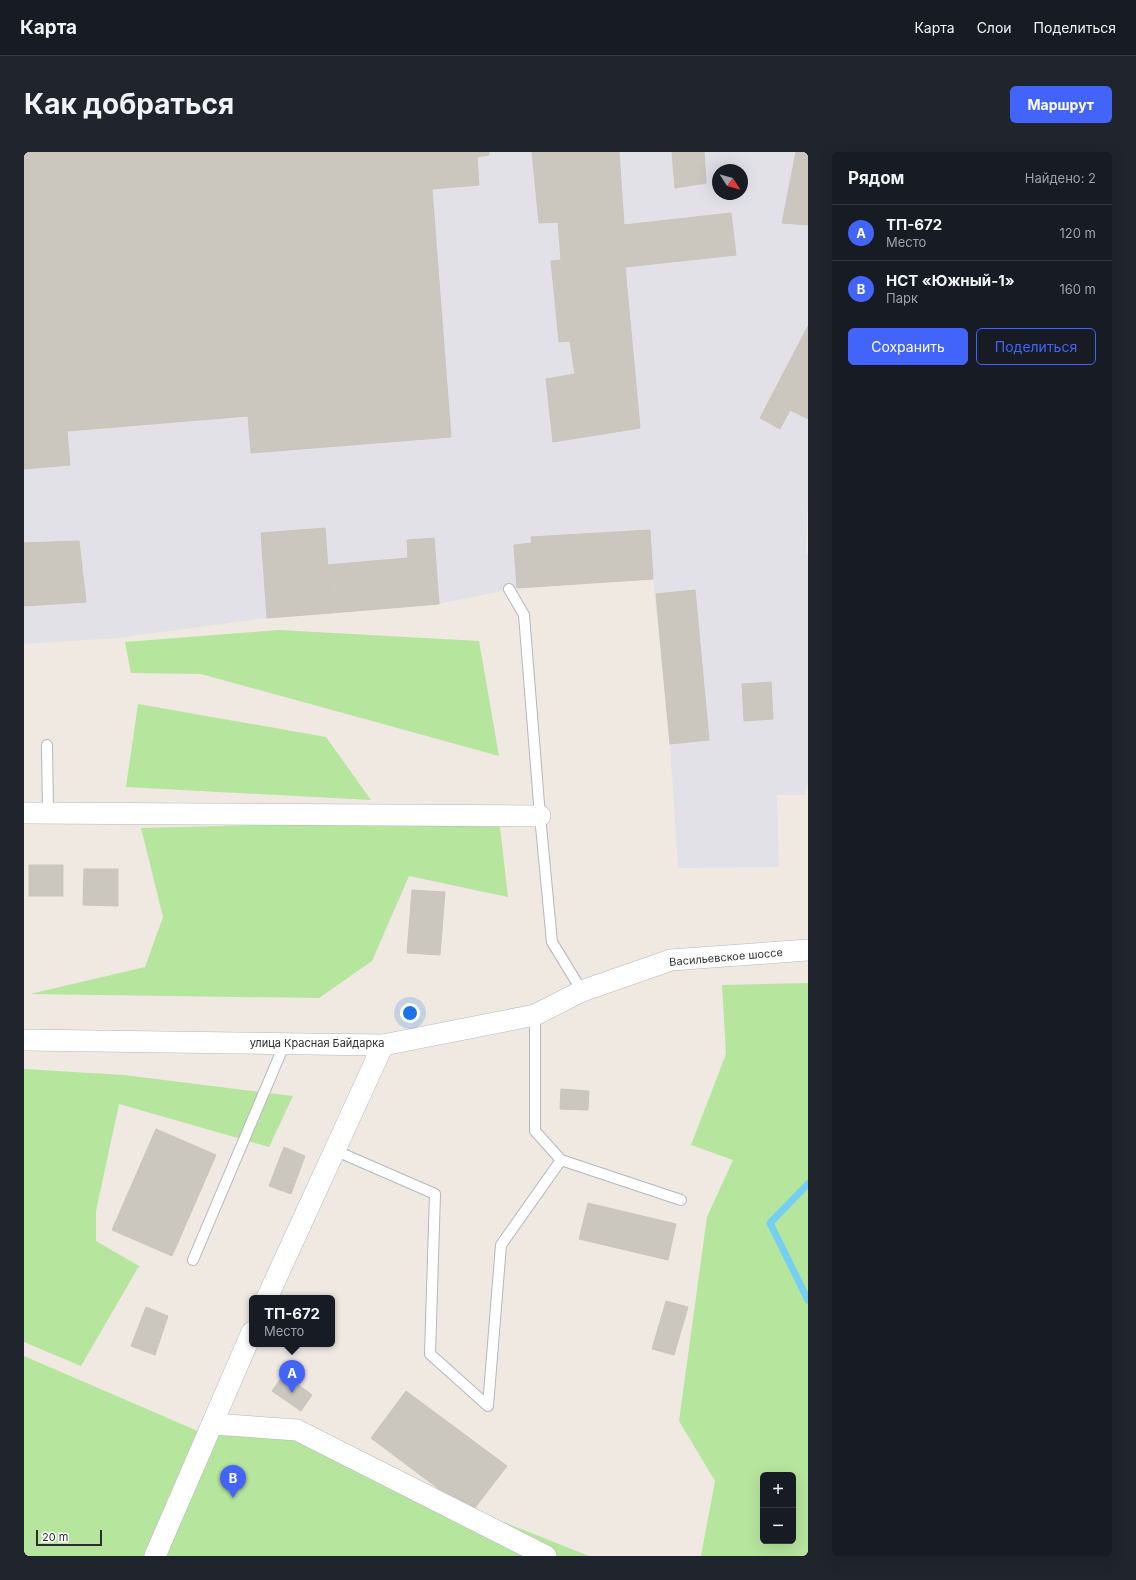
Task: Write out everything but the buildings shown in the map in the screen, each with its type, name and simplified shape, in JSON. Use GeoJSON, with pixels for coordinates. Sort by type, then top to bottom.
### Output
{"type":"FeatureCollection","features":[{"type":"Feature","properties":{"kind":"street"},"geometry":{"type":"LineString","coordinates":[[24,813],[540,816]]}},
{"type":"Feature","properties":{"kind":"street","name":"Васильевское шоссе"},"geometry":{"type":"LineString","coordinates":[[591,988],[671,960],[808,950]]}},
{"type":"Feature","properties":{"kind":"street","name":"улица Красная Байдарка"},"geometry":{"type":"LineString","coordinates":[[24,1040],[384,1045],[534,1015],[591,988]]}},
{"type":"Feature","properties":{"kind":"street"},"geometry":{"type":"LineString","coordinates":[[268,1295],[334,1150],[384,1045]]}},
{"type":"Feature","properties":{"kind":"street"},"geometry":{"type":"LineString","coordinates":[[155,1556],[213,1424],[218,1406],[249,1339]]}},
{"type":"Feature","properties":{"kind":"street"},"geometry":{"type":"LineString","coordinates":[[213,1424],[297,1430],[546,1556]]}},
{"type":"Feature","properties":{"kind":"lane"},"geometry":{"type":"LineString","coordinates":[[509,589],[524,615],[540,816],[552,942],[591,988]]}},
{"type":"Feature","properties":{"kind":"lane"},"geometry":{"type":"LineString","coordinates":[[47,745],[48,813]]}},
{"type":"Feature","properties":{"kind":"lane"},"geometry":{"type":"LineString","coordinates":[[534,1015],[535,1131],[561,1160],[681,1200]]}},
{"type":"Feature","properties":{"kind":"lane"},"geometry":{"type":"LineString","coordinates":[[193,1260],[285,1043]]}},
{"type":"Feature","properties":{"kind":"lane"},"geometry":{"type":"LineString","coordinates":[[334,1150],[435,1194],[430,1354],[488,1406],[501,1245],[561,1160]]}},
{"type":"Feature","properties":{"kind":"shaded area"},"geometry":{"type":"Polygon","coordinates":[[[24,152],[808,152],[808,494],[806,553],[808,554],[808,782],[805,795],[777,795],[779,867],[678,868],[670,744],[653,579],[517,588],[439,604],[267,618],[117,638],[24,644],[24,152]]]}},
{"type":"Feature","properties":{"kind":"green space"},"geometry":{"type":"Polygon","coordinates":[[[279,630],[479,641],[499,756],[201,674],[131,673],[125,642],[279,630]]]}},
{"type":"Feature","properties":{"kind":"green space"},"geometry":{"type":"Polygon","coordinates":[[[138,704],[326,737],[371,800],[126,787],[138,704]]]}},
{"type":"Feature","properties":{"kind":"green space"},"geometry":{"type":"Polygon","coordinates":[[[368,822],[500,827],[508,897],[409,876],[372,961],[319,998],[30,994],[145,967],[163,917],[141,828],[368,822]]]}},
{"type":"Feature","properties":{"kind":"green space"},"geometry":{"type":"Polygon","coordinates":[[[808,983],[808,1556],[701,1556],[715,1481],[679,1421],[707,1217],[733,1160],[691,1145],[726,1054],[722,985],[808,983]]]}},
{"type":"Feature","properties":{"kind":"green space"},"geometry":{"type":"Polygon","coordinates":[[[24,1069],[124,1075],[293,1096],[269,1147],[119,1104],[96,1211],[96,1241],[139,1266],[81,1366],[24,1342],[24,1069]]]}},
{"type":"Feature","properties":{"kind":"green space"},"geometry":{"type":"Polygon","coordinates":[[[24,1356],[200,1432],[295,1439],[589,1556],[24,1556],[24,1356]]]}},
{"type":"Feature","properties":{"kind":"waterway"},"geometry":{"type":"LineString","coordinates":[[808,1184],[770,1223],[808,1300]]}},
{"type":"Feature","properties":{"kind":"place","name":"ТП-672"},"geometry":{"type":"Point","coordinates":[292,1393]}},
{"type":"Feature","properties":{"kind":"place","name":"НСТ «Южный-1»"},"geometry":{"type":"Point","coordinates":[233,1498]}}]}
